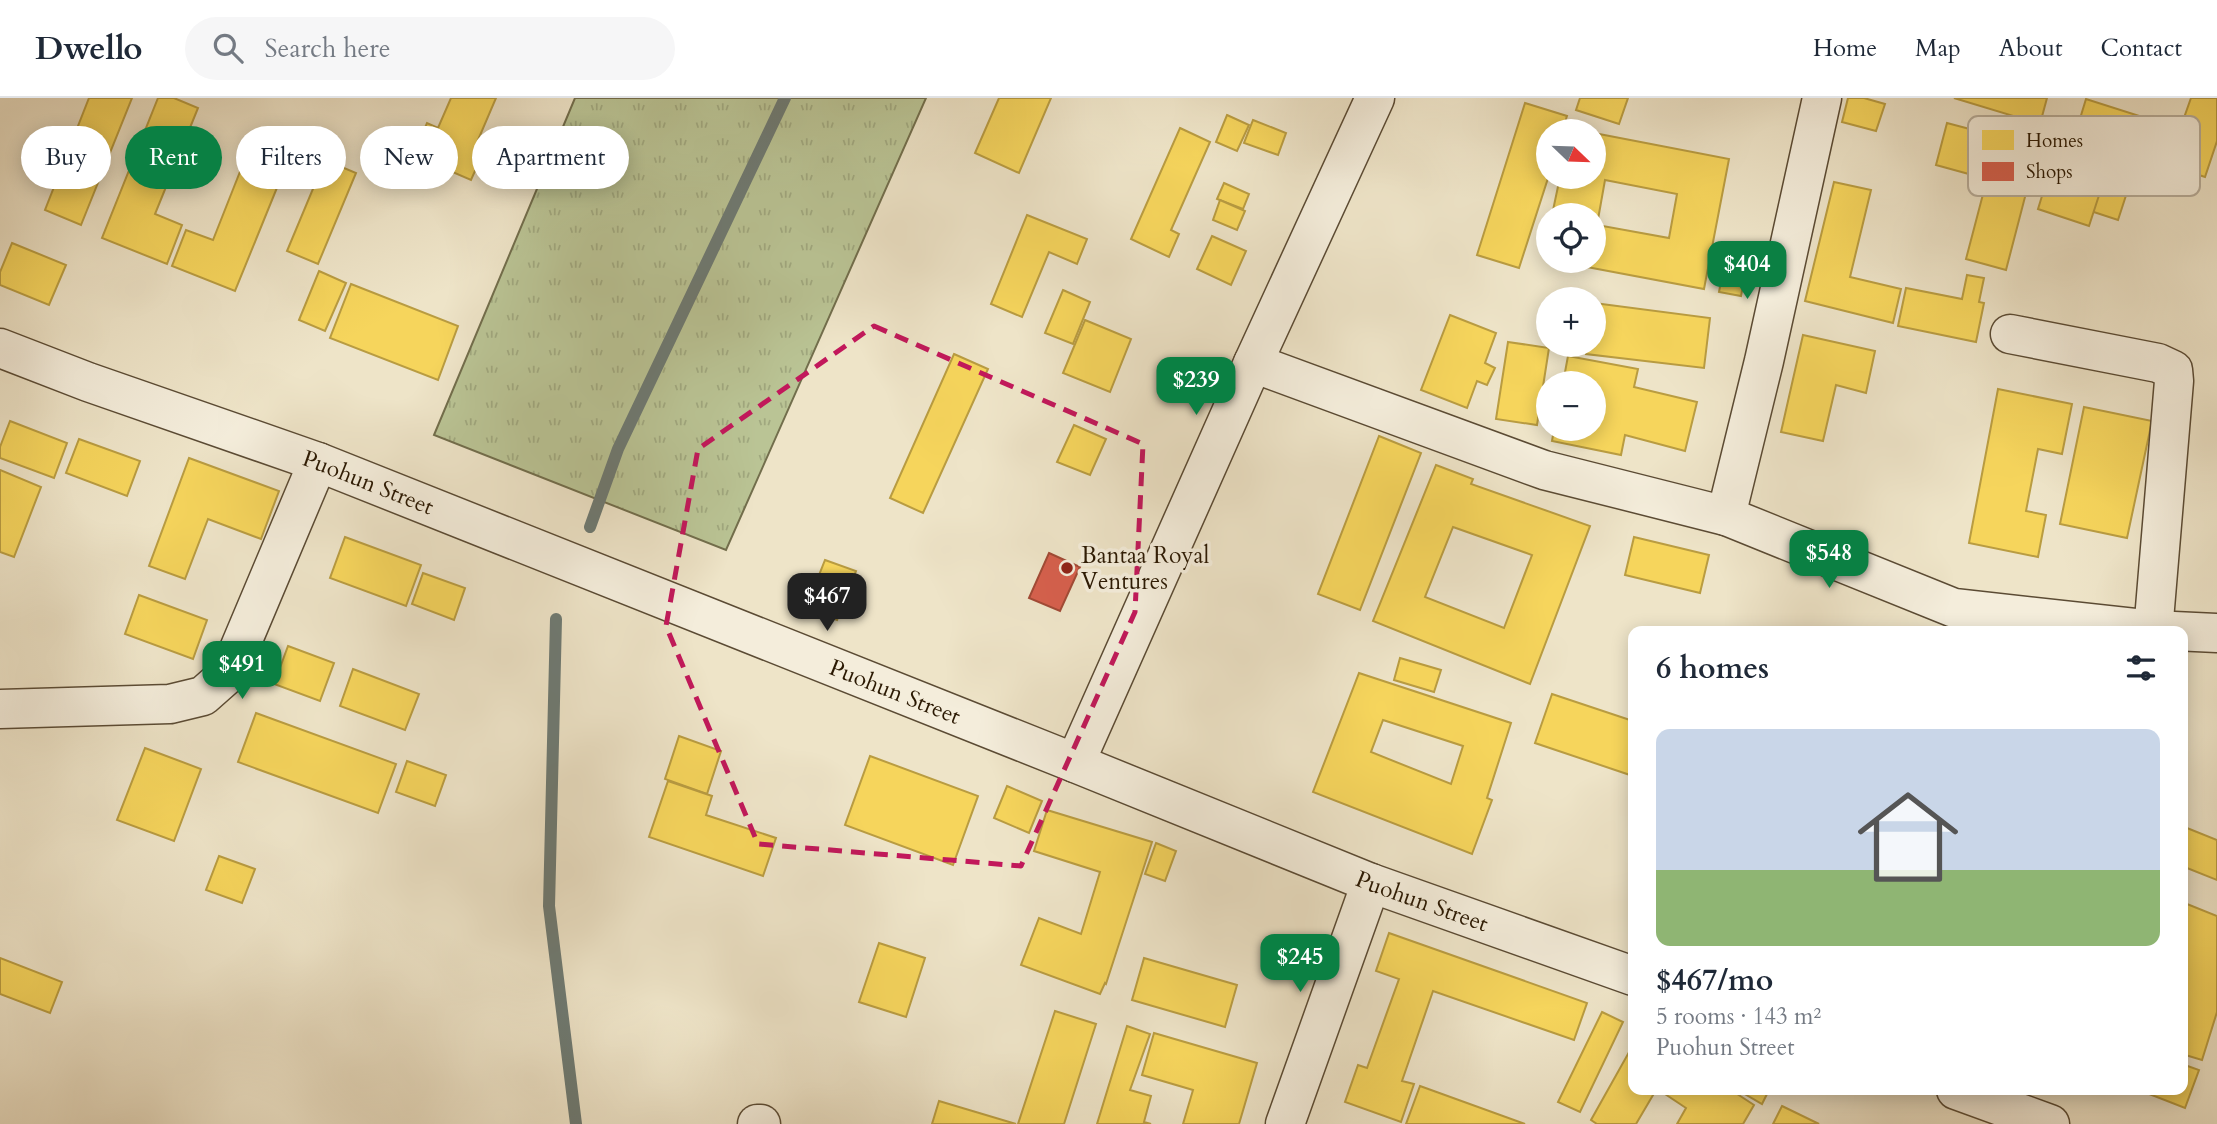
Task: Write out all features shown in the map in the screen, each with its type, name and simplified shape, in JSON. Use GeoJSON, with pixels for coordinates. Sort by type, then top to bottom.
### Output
{"type":"FeatureCollection","features":[{"type":"Feature","properties":{"kind":"street"},"geometry":{"type":"LineString","coordinates":[[1074,763],[1253,363],[1376,98]]}},
{"type":"Feature","properties":{"kind":"street"},"geometry":{"type":"LineString","coordinates":[[1726,516],[1764,361],[1822,98]]}},
{"type":"Feature","properties":{"kind":"street"},"geometry":{"type":"LineString","coordinates":[[2010,334],[2158,363],[2173,370],[2153,626]]}},
{"type":"Feature","properties":{"kind":"street","name":"Puohun Street"},"geometry":{"type":"LineString","coordinates":[[0,348],[318,463],[1371,883],[1628,974]]}},
{"type":"Feature","properties":{"kind":"street"},"geometry":{"type":"LineString","coordinates":[[1253,363],[1545,470],[1726,516],[1954,608],[2110,626]]}},
{"type":"Feature","properties":{"kind":"street"},"geometry":{"type":"LineString","coordinates":[[0,709],[170,704],[203,696],[229,673],[318,463]]}},
{"type":"Feature","properties":{"kind":"street"},"geometry":{"type":"LineString","coordinates":[[2188,632],[2217,633]]}},
{"type":"Feature","properties":{"kind":"street"},"geometry":{"type":"LineString","coordinates":[[1285,1124],[1371,883]]}},
{"type":"Feature","properties":{"kind":"street"},"geometry":{"type":"LineString","coordinates":[[1977,1095],[2039,1110]]}},
{"type":"Feature","properties":{"kind":"highlighted area"},"geometry":{"type":"Polygon","coordinates":[[[874,326],[1143,444],[1135,612],[1021,866],[758,844],[666,626],[698,449],[874,326]]]}},
{"type":"Feature","properties":{"kind":"green space"},"geometry":{"type":"Polygon","coordinates":[[[575,98],[926,98],[726,550],[434,435],[537,189],[629,189],[629,126],[563,126],[575,98]]]}},
{"type":"Feature","properties":{"kind":"building: Homes"},"geometry":{"type":"Polygon","coordinates":[[[89,98],[132,98],[111,150],[111,126],[78,126],[89,98]]]}},
{"type":"Feature","properties":{"kind":"building: Homes"},"geometry":{"type":"Polygon","coordinates":[[[158,98],[174,98],[198,108],[191,126],[147,126],[158,98]]]}},
{"type":"Feature","properties":{"kind":"building: Homes"},"geometry":{"type":"Polygon","coordinates":[[[451,98],[496,98],[484,126],[472,126],[471,180],[458,174],[458,126],[439,126],[451,98]]]}},
{"type":"Feature","properties":{"kind":"building: Homes"},"geometry":{"type":"Polygon","coordinates":[[[999,98],[1051,98],[1019,173],[975,153],[999,98]]]}},
{"type":"Feature","properties":{"kind":"building: Homes"},"geometry":{"type":"Polygon","coordinates":[[[1580,98],[1628,98],[1619,124],[1576,110],[1580,98]]]}},
{"type":"Feature","properties":{"kind":"building: Homes"},"geometry":{"type":"Polygon","coordinates":[[[1848,98],[1864,98],[1885,104],[1876,131],[1842,122],[1848,98]]]}},
{"type":"Feature","properties":{"kind":"building: Homes"},"geometry":{"type":"Polygon","coordinates":[[[1954,98],[2047,98],[2042,116],[2014,116],[1954,98]]]}},
{"type":"Feature","properties":{"kind":"building: Homes"},"geometry":{"type":"Polygon","coordinates":[[[2191,98],[2217,98],[2217,141],[2205,177],[2200,175],[2200,116],[2185,116],[2191,98]]]}},
{"type":"Feature","properties":{"kind":"building: Homes"},"geometry":{"type":"Polygon","coordinates":[[[2086,99],[2139,116],[2081,116],[2086,99]]]}},
{"type":"Feature","properties":{"kind":"building: Homes"},"geometry":{"type":"Polygon","coordinates":[[[1525,103],[1567,116],[1566,119],[1536,119],[1536,189],[1544,189],[1540,203],[1536,203],[1536,215],[1519,268],[1477,255],[1525,103]]]}},
{"type":"Feature","properties":{"kind":"building: Homes"},"geometry":{"type":"Polygon","coordinates":[[[1227,115],[1249,125],[1237,151],[1216,142],[1227,115]]]}},
{"type":"Feature","properties":{"kind":"building: Homes"},"geometry":{"type":"Polygon","coordinates":[[[1253,120],[1286,133],[1278,155],[1244,143],[1253,120]]]}},
{"type":"Feature","properties":{"kind":"building: Homes"},"geometry":{"type":"Polygon","coordinates":[[[1947,123],[1968,129],[1968,174],[1936,165],[1947,123]]]}},
{"type":"Feature","properties":{"kind":"building: Homes"},"geometry":{"type":"Polygon","coordinates":[[[1180,128],[1210,142],[1171,230],[1179,234],[1169,257],[1131,239],[1180,128]]]}},
{"type":"Feature","properties":{"kind":"building: Homes"},"geometry":{"type":"Polygon","coordinates":[[[1606,135],[1729,159],[1704,289],[1606,271],[1606,227],[1669,238],[1677,194],[1606,180],[1606,135]]]}},
{"type":"Feature","properties":{"kind":"building: Homes"},"geometry":{"type":"Polygon","coordinates":[[[346,169],[356,173],[318,264],[287,251],[313,189],[346,189],[346,169]]]}},
{"type":"Feature","properties":{"kind":"building: Homes"},"geometry":{"type":"Polygon","coordinates":[[[125,180],[125,189],[165,189],[155,214],[182,225],[167,264],[102,238],[125,180]]]}},
{"type":"Feature","properties":{"kind":"building: Homes"},"geometry":{"type":"Polygon","coordinates":[[[236,182],[236,189],[276,189],[235,291],[172,266],[186,230],[213,240],[236,182]]]}},
{"type":"Feature","properties":{"kind":"building: Homes"},"geometry":{"type":"Polygon","coordinates":[[[1834,182],[1871,190],[1850,277],[1901,289],[1893,323],[1805,301],[1834,182]]]}},
{"type":"Feature","properties":{"kind":"building: Homes"},"geometry":{"type":"Polygon","coordinates":[[[1224,183],[1249,194],[1243,209],[1217,199],[1224,183]]]}},
{"type":"Feature","properties":{"kind":"building: Homes"},"geometry":{"type":"Polygon","coordinates":[[[53,189],[95,189],[81,225],[45,210],[53,189]]]}},
{"type":"Feature","properties":{"kind":"building: Homes"},"geometry":{"type":"Polygon","coordinates":[[[1557,189],[1603,189],[1601,203],[1555,203],[1557,189]]]}},
{"type":"Feature","properties":{"kind":"building: Homes"},"geometry":{"type":"Polygon","coordinates":[[[1983,196],[2025,196],[2006,270],[1966,259],[1983,196]]]}},
{"type":"Feature","properties":{"kind":"building: Homes"},"geometry":{"type":"Polygon","coordinates":[[[2042,196],[2099,196],[2089,226],[2038,209],[2042,196]]]}},
{"type":"Feature","properties":{"kind":"building: Homes"},"geometry":{"type":"Polygon","coordinates":[[[2045,196],[2126,196],[2118,220],[2045,196]]]}},
{"type":"Feature","properties":{"kind":"building: Homes"},"geometry":{"type":"Polygon","coordinates":[[[1220,200],[1245,211],[1237,230],[1213,220],[1220,200]]]}},
{"type":"Feature","properties":{"kind":"building: Homes"},"geometry":{"type":"Polygon","coordinates":[[[1027,215],[1087,239],[1077,264],[1049,252],[1022,317],[991,304],[1027,215]]]}},
{"type":"Feature","properties":{"kind":"building: Homes"},"geometry":{"type":"Polygon","coordinates":[[[1212,236],[1246,251],[1231,285],[1197,269],[1212,236]]]}},
{"type":"Feature","properties":{"kind":"building: Homes"},"geometry":{"type":"Polygon","coordinates":[[[12,243],[66,265],[49,305],[0,285],[0,272],[12,243]]]}},
{"type":"Feature","properties":{"kind":"building: Homes"},"geometry":{"type":"Polygon","coordinates":[[[1725,261],[1747,265],[1741,296],[1719,292],[1725,261]]]}},
{"type":"Feature","properties":{"kind":"building: Homes"},"geometry":{"type":"Polygon","coordinates":[[[319,271],[346,283],[325,331],[299,320],[319,271]]]}},
{"type":"Feature","properties":{"kind":"building: Homes"},"geometry":{"type":"Polygon","coordinates":[[[1967,275],[1984,278],[1979,302],[1984,303],[1976,342],[1898,326],[1906,288],[1962,299],[1967,275]]]}},
{"type":"Feature","properties":{"kind":"building: Homes"},"geometry":{"type":"Polygon","coordinates":[[[351,284],[458,326],[438,380],[330,338],[351,284]]]}},
{"type":"Feature","properties":{"kind":"building: Homes"},"geometry":{"type":"Polygon","coordinates":[[[1063,290],[1090,302],[1073,344],[1045,333],[1063,290]]]}},
{"type":"Feature","properties":{"kind":"building: Homes"},"geometry":{"type":"Polygon","coordinates":[[[1606,305],[1710,318],[1704,368],[1606,356],[1606,305]]]}},
{"type":"Feature","properties":{"kind":"building: Homes"},"geometry":{"type":"Polygon","coordinates":[[[1450,315],[1496,333],[1485,363],[1495,368],[1487,385],[1477,381],[1467,408],[1421,390],[1450,315]]]}},
{"type":"Feature","properties":{"kind":"building: Homes"},"geometry":{"type":"Polygon","coordinates":[[[1085,320],[1131,339],[1110,392],[1063,373],[1085,320]]]}},
{"type":"Feature","properties":{"kind":"building: Homes"},"geometry":{"type":"Polygon","coordinates":[[[1803,335],[1875,351],[1866,393],[1836,385],[1823,441],[1781,432],[1803,335]]]}},
{"type":"Feature","properties":{"kind":"building: Homes"},"geometry":{"type":"Polygon","coordinates":[[[1508,342],[1536,346],[1536,357],[1548,357],[1545,371],[1536,371],[1536,425],[1496,419],[1508,342]]]}},
{"type":"Feature","properties":{"kind":"building: Homes"},"geometry":{"type":"Polygon","coordinates":[[[954,354],[988,369],[923,513],[890,498],[954,354]]]}},
{"type":"Feature","properties":{"kind":"building: Homes"},"geometry":{"type":"Polygon","coordinates":[[[1568,357],[1638,369],[1634,387],[1697,402],[1685,451],[1625,435],[1621,455],[1552,441],[1606,441],[1606,371],[1565,371],[1568,357]]]}},
{"type":"Feature","properties":{"kind":"building: Homes"},"geometry":{"type":"Polygon","coordinates":[[[1998,389],[2072,404],[2062,454],[2038,449],[2026,511],[2046,515],[2038,557],[1969,543],[1998,389]]]}},
{"type":"Feature","properties":{"kind":"building: Homes"},"geometry":{"type":"Polygon","coordinates":[[[2084,407],[2152,421],[2127,538],[2060,524],[2084,407]]]}},
{"type":"Feature","properties":{"kind":"building: Homes"},"geometry":{"type":"Polygon","coordinates":[[[10,421],[67,443],[54,478],[0,458],[0,447],[10,421]]]}},
{"type":"Feature","properties":{"kind":"building: Homes"},"geometry":{"type":"Polygon","coordinates":[[[1074,425],[1106,439],[1090,475],[1057,462],[1074,425]]]}},
{"type":"Feature","properties":{"kind":"building: Homes"},"geometry":{"type":"Polygon","coordinates":[[[1379,436],[1421,453],[1360,610],[1318,594],[1379,436]]]}},
{"type":"Feature","properties":{"kind":"building: Homes"},"geometry":{"type":"Polygon","coordinates":[[[79,439],[140,461],[127,496],[66,473],[79,439]]]}},
{"type":"Feature","properties":{"kind":"building: Homes"},"geometry":{"type":"Polygon","coordinates":[[[189,458],[279,491],[261,539],[208,519],[185,579],[149,566],[189,458]]]}},
{"type":"Feature","properties":{"kind":"building: Homes"},"geometry":{"type":"Polygon","coordinates":[[[1436,465],[1473,479],[1471,484],[1590,526],[1530,684],[1373,621],[1436,465]],[[1453,527],[1425,597],[1504,628],[1532,555],[1453,527]]]}},
{"type":"Feature","properties":{"kind":"building: Homes"},"geometry":{"type":"Polygon","coordinates":[[[0,470],[41,487],[14,557],[0,552],[0,470]]]}},
{"type":"Feature","properties":{"kind":"building: Homes"},"geometry":{"type":"Polygon","coordinates":[[[345,537],[421,565],[406,606],[330,578],[345,537]]]}},
{"type":"Feature","properties":{"kind":"building: Homes"},"geometry":{"type":"Polygon","coordinates":[[[1634,537],[1709,555],[1700,593],[1625,575],[1634,537]]]}},
{"type":"Feature","properties":{"kind":"building: Homes"},"geometry":{"type":"Polygon","coordinates":[[[825,560],[856,571],[837,620],[806,608],[825,560]]]}},
{"type":"Feature","properties":{"kind":"building: Homes"},"geometry":{"type":"Polygon","coordinates":[[[423,573],[465,588],[454,620],[412,604],[423,573]]]}},
{"type":"Feature","properties":{"kind":"building: Homes"},"geometry":{"type":"Polygon","coordinates":[[[139,595],[207,620],[193,659],[125,634],[139,595]]]}},
{"type":"Feature","properties":{"kind":"building: Homes"},"geometry":{"type":"Polygon","coordinates":[[[288,646],[334,663],[320,701],[274,684],[288,646]]]}},
{"type":"Feature","properties":{"kind":"building: Homes"},"geometry":{"type":"Polygon","coordinates":[[[1400,658],[1441,670],[1434,692],[1394,680],[1400,658]]]}},
{"type":"Feature","properties":{"kind":"building: Homes"},"geometry":{"type":"Polygon","coordinates":[[[353,669],[419,694],[405,730],[340,706],[353,669]]]}},
{"type":"Feature","properties":{"kind":"building: Homes"},"geometry":{"type":"Polygon","coordinates":[[[1359,673],[1511,723],[1487,798],[1492,800],[1472,854],[1313,792],[1359,673]],[[1383,720],[1371,752],[1451,784],[1463,746],[1383,720]]]}},
{"type":"Feature","properties":{"kind":"building: Homes"},"geometry":{"type":"Polygon","coordinates":[[[1552,694],[1628,719],[1628,774],[1535,743],[1552,694]]]}},
{"type":"Feature","properties":{"kind":"building: Homes"},"geometry":{"type":"Polygon","coordinates":[[[256,713],[396,764],[378,813],[238,762],[256,713]]]}},
{"type":"Feature","properties":{"kind":"building: Homes"},"geometry":{"type":"Polygon","coordinates":[[[679,736],[721,751],[707,794],[665,779],[679,736]]]}},
{"type":"Feature","properties":{"kind":"building: Homes"},"geometry":{"type":"Polygon","coordinates":[[[145,748],[201,769],[174,841],[117,820],[145,748]]]}},
{"type":"Feature","properties":{"kind":"building: Homes"},"geometry":{"type":"Polygon","coordinates":[[[870,756],[978,796],[953,865],[845,825],[870,756]]]}},
{"type":"Feature","properties":{"kind":"building: Homes"},"geometry":{"type":"Polygon","coordinates":[[[407,761],[446,775],[435,806],[396,792],[407,761]]]}},
{"type":"Feature","properties":{"kind":"building: Homes"},"geometry":{"type":"Polygon","coordinates":[[[668,781],[712,796],[706,815],[776,838],[763,876],[649,837],[668,781]]]}},
{"type":"Feature","properties":{"kind":"building: Homes"},"geometry":{"type":"Polygon","coordinates":[[[1007,786],[1042,801],[1029,833],[994,818],[1007,786]]]}},
{"type":"Feature","properties":{"kind":"building: Homes"},"geometry":{"type":"Polygon","coordinates":[[[1047,810],[1152,842],[1106,984],[1100,994],[1021,965],[1039,918],[1081,934],[1100,872],[1034,851],[1047,810]]]}},
{"type":"Feature","properties":{"kind":"building: Homes"},"geometry":{"type":"Polygon","coordinates":[[[2188,828],[2217,840],[2217,880],[2188,868],[2188,828]]]}},
{"type":"Feature","properties":{"kind":"building: Homes"},"geometry":{"type":"Polygon","coordinates":[[[1156,843],[1176,851],[1165,881],[1145,874],[1156,843]]]}},
{"type":"Feature","properties":{"kind":"building: Homes"},"geometry":{"type":"Polygon","coordinates":[[[219,856],[255,869],[242,903],[206,890],[219,856]]]}},
{"type":"Feature","properties":{"kind":"building: Homes"},"geometry":{"type":"Polygon","coordinates":[[[2188,904],[2217,916],[2217,1012],[2202,1060],[2188,1056],[2188,904]]]}},
{"type":"Feature","properties":{"kind":"building: Homes"},"geometry":{"type":"Polygon","coordinates":[[[1389,933],[1587,1003],[1574,1040],[1433,991],[1402,1081],[1414,1084],[1401,1122],[1345,1102],[1358,1065],[1367,1068],[1399,979],[1376,971],[1389,933]]]}},
{"type":"Feature","properties":{"kind":"building: Homes"},"geometry":{"type":"Polygon","coordinates":[[[879,943],[925,958],[906,1017],[859,1002],[879,943]]]}},
{"type":"Feature","properties":{"kind":"building: Homes"},"geometry":{"type":"Polygon","coordinates":[[[0,958],[62,982],[50,1013],[0,994],[0,958]]]}},
{"type":"Feature","properties":{"kind":"building: Homes"},"geometry":{"type":"Polygon","coordinates":[[[1144,958],[1237,985],[1225,1027],[1132,1000],[1144,958]]]}},
{"type":"Feature","properties":{"kind":"building: Homes"},"geometry":{"type":"Polygon","coordinates":[[[1055,1011],[1096,1024],[1064,1124],[1018,1124],[1055,1011]]]}},
{"type":"Feature","properties":{"kind":"building: Homes"},"geometry":{"type":"Polygon","coordinates":[[[1602,1012],[1623,1022],[1580,1112],[1558,1102],[1602,1012]]]}},
{"type":"Feature","properties":{"kind":"building: Homes"},"geometry":{"type":"Polygon","coordinates":[[[1127,1026],[1150,1034],[1130,1090],[1151,1096],[1144,1122],[1151,1124],[1097,1124],[1127,1026]]]}},
{"type":"Feature","properties":{"kind":"building: Homes"},"geometry":{"type":"Polygon","coordinates":[[[1154,1033],[1257,1063],[1239,1124],[1183,1124],[1193,1090],[1142,1075],[1154,1033]]]}},
{"type":"Feature","properties":{"kind":"building: Homes"},"geometry":{"type":"Polygon","coordinates":[[[1628,1054],[1628,1095],[1653,1095],[1636,1124],[1597,1124],[1591,1120],[1628,1054]]]}},
{"type":"Feature","properties":{"kind":"building: Homes"},"geometry":{"type":"Polygon","coordinates":[[[2188,1066],[2199,1070],[2185,1108],[2152,1095],[2188,1095],[2188,1066]]]}},
{"type":"Feature","properties":{"kind":"building: Homes"},"geometry":{"type":"Polygon","coordinates":[[[1420,1086],[1525,1124],[1406,1124],[1420,1086]]]}},
{"type":"Feature","properties":{"kind":"building: Homes"},"geometry":{"type":"Polygon","coordinates":[[[1666,1095],[1739,1095],[1754,1105],[1743,1124],[1677,1124],[1686,1108],[1666,1095]]]}},
{"type":"Feature","properties":{"kind":"building: Homes"},"geometry":{"type":"Polygon","coordinates":[[[1747,1095],[1766,1095],[1762,1104],[1747,1095]]]}},
{"type":"Feature","properties":{"kind":"building: Homes"},"geometry":{"type":"Polygon","coordinates":[[[939,1101],[1016,1124],[932,1124],[939,1101]]]}},
{"type":"Feature","properties":{"kind":"building: Homes"},"geometry":{"type":"Polygon","coordinates":[[[1782,1106],[1819,1124],[1773,1124],[1782,1106]]]}},
{"type":"Feature","properties":{"kind":"building: Shops"},"geometry":{"type":"Polygon","coordinates":[[[1049,553],[1080,567],[1060,611],[1029,598],[1049,553]]]}},
{"type":"Feature","properties":{"kind":"waterway"},"geometry":{"type":"LineString","coordinates":[[590,527],[618,449],[785,98]]}},
{"type":"Feature","properties":{"kind":"waterway"},"geometry":{"type":"LineString","coordinates":[[556,619],[549,906],[576,1124]]}},
{"type":"Feature","properties":{"kind":"place","name":"Bantaa Royal Ventures"},"geometry":{"type":"Point","coordinates":[1067,568]}}]}
